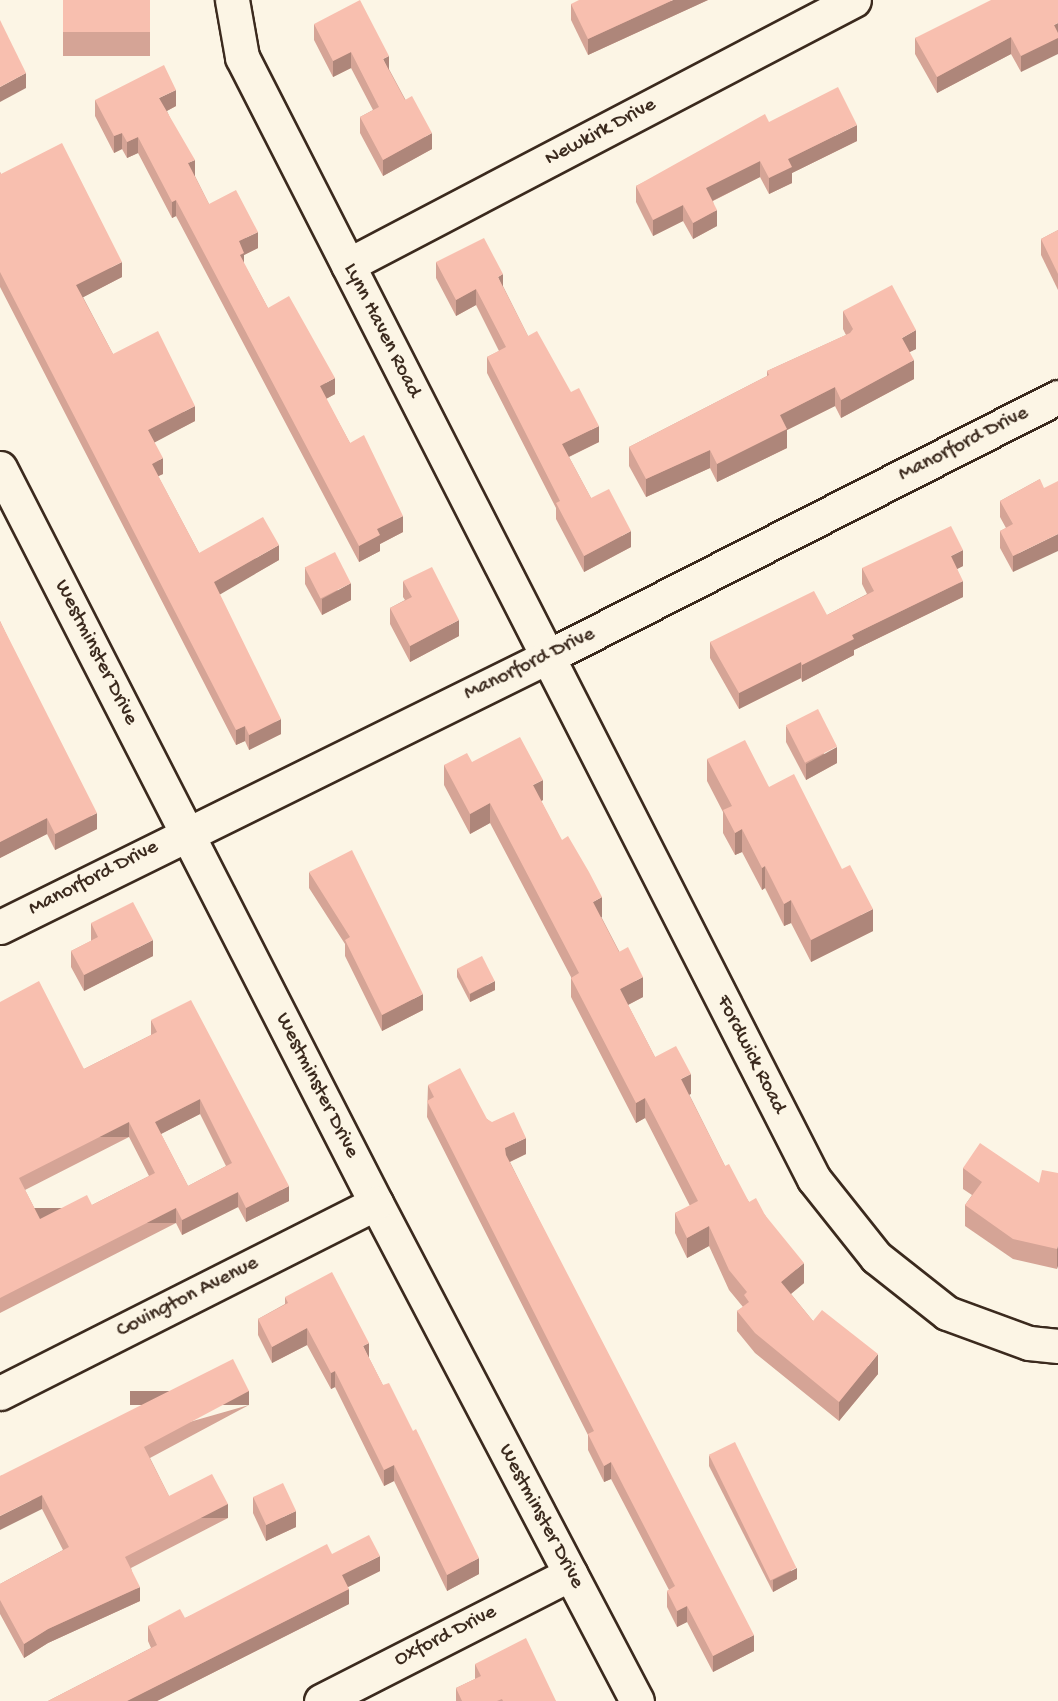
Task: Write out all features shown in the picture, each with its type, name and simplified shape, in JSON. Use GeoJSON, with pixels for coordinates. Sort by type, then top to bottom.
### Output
{"type":"FeatureCollection","features":[{"type":"Feature","properties":{"kind":"street","name":"Lynn Haven Road"},"geometry":{"type":"LineString","coordinates":[[232,0],[242,57],[548,657]]}},
{"type":"Feature","properties":{"kind":"street","name":"Newkirk Drive"},"geometry":{"type":"LineString","coordinates":[[348,265],[854,0]]}},
{"type":"Feature","properties":{"kind":"street","name":"Manorford Drive"},"geometry":{"type":"LineString","coordinates":[[0,927],[186,833],[548,657],[1058,397]]}},
{"type":"Feature","properties":{"kind":"street","name":"Westminster Drive"},"geometry":{"type":"LineString","coordinates":[[0,468],[376,1203],[637,1701]]}},
{"type":"Feature","properties":{"kind":"street","name":"Fordwick Road"},"geometry":{"type":"LineString","coordinates":[[548,657],[814,1179],[876,1257],[947,1313],[1029,1343],[1058,1346]]}},
{"type":"Feature","properties":{"kind":"street","name":"Covington Avenue"},"geometry":{"type":"LineString","coordinates":[[0,1393],[376,1203]]}},
{"type":"Feature","properties":{"kind":"street","name":"Oxford Drive"},"geometry":{"type":"LineString","coordinates":[[321,1701],[570,1574]]}},
{"type":"Feature","properties":{"kind":"building"},"geometry":{"type":"Polygon","coordinates":[[[63,0],[150,0],[150,32],[63,32],[63,0]]]}},
{"type":"Feature","properties":{"kind":"building"},"geometry":{"type":"Polygon","coordinates":[[[360,0],[389,56],[383,59],[405,100],[412,96],[432,133],[383,160],[360,117],[379,107],[351,52],[333,61],[314,24],[360,0]]]}},
{"type":"Feature","properties":{"kind":"building"},"geometry":{"type":"Polygon","coordinates":[[[579,0],[673,0],[588,39],[571,4],[579,0]]]}},
{"type":"Feature","properties":{"kind":"building"},"geometry":{"type":"Polygon","coordinates":[[[991,0],[1058,0],[1058,23],[1054,25],[1058,38],[1021,56],[1011,37],[937,77],[915,38],[991,0]]]}},
{"type":"Feature","properties":{"kind":"building"},"geometry":{"type":"Polygon","coordinates":[[[0,20],[26,73],[0,87],[0,20]]]}},
{"type":"Feature","properties":{"kind":"building"},"geometry":{"type":"Polygon","coordinates":[[[164,65],[176,90],[159,98],[195,160],[188,163],[209,204],[236,190],[258,232],[239,241],[244,253],[240,255],[268,308],[289,296],[335,378],[320,386],[350,443],[364,435],[403,516],[377,529],[380,535],[359,546],[176,200],[172,202],[138,137],[127,142],[122,133],[114,136],[95,100],[164,65]]]}},
{"type":"Feature","properties":{"kind":"building"},"geometry":{"type":"Polygon","coordinates":[[[838,87],[857,125],[788,159],[792,167],[769,178],[760,161],[706,188],[717,210],[693,223],[683,205],[653,220],[636,186],[765,114],[769,122],[838,87]]]}},
{"type":"Feature","properties":{"kind":"building"},"geometry":{"type":"Polygon","coordinates":[[[62,143],[122,262],[76,285],[113,354],[158,331],[195,406],[148,430],[163,458],[152,464],[199,553],[263,517],[279,545],[214,582],[281,719],[249,735],[245,726],[236,730],[0,272],[0,172],[1,174],[62,143]]]}},
{"type":"Feature","properties":{"kind":"building"},"geometry":{"type":"Polygon","coordinates":[[[1058,230],[1058,274],[1041,239],[1058,230]]]}},
{"type":"Feature","properties":{"kind":"building"},"geometry":{"type":"Polygon","coordinates":[[[484,238],[503,274],[498,277],[528,336],[537,331],[571,392],[579,388],[599,426],[562,444],[591,498],[609,489],[631,531],[584,556],[556,503],[560,501],[487,357],[506,347],[476,289],[456,300],[436,262],[484,238]]]}},
{"type":"Feature","properties":{"kind":"building"},"geometry":{"type":"Polygon","coordinates":[[[892,285],[916,330],[902,338],[914,360],[841,400],[835,387],[780,415],[787,429],[717,464],[710,450],[646,479],[629,447],[769,375],[767,371],[850,333],[853,329],[843,311],[892,285]]]}},
{"type":"Feature","properties":{"kind":"building"},"geometry":{"type":"Polygon","coordinates":[[[1040,479],[1044,488],[1058,481],[1058,534],[1013,556],[1000,531],[1013,524],[1000,501],[1040,479]]]}},
{"type":"Feature","properties":{"kind":"building"},"geometry":{"type":"Polygon","coordinates":[[[951,526],[963,550],[951,556],[963,581],[852,635],[854,639],[802,665],[801,662],[739,693],[710,642],[814,591],[827,615],[874,591],[862,568],[951,526]]]}},
{"type":"Feature","properties":{"kind":"building"},"geometry":{"type":"Polygon","coordinates":[[[335,552],[351,583],[321,599],[305,567],[335,552]]]}},
{"type":"Feature","properties":{"kind":"building"},"geometry":{"type":"Polygon","coordinates":[[[432,567],[459,620],[410,646],[390,608],[412,597],[403,581],[432,567]]]}},
{"type":"Feature","properties":{"kind":"building"},"geometry":{"type":"Polygon","coordinates":[[[0,621],[97,813],[55,834],[47,818],[0,842],[0,621]]]}},
{"type":"Feature","properties":{"kind":"building"},"geometry":{"type":"Polygon","coordinates":[[[818,709],[837,746],[805,763],[786,725],[818,709]]]}},
{"type":"Feature","properties":{"kind":"building"},"geometry":{"type":"Polygon","coordinates":[[[520,737],[543,780],[533,785],[562,840],[568,836],[602,897],[593,902],[619,952],[628,947],[643,977],[620,989],[655,1057],[676,1046],[691,1074],[681,1079],[725,1166],[729,1164],[749,1202],[756,1198],[765,1215],[804,1263],[781,1282],[813,1321],[822,1310],[878,1354],[839,1402],[755,1333],[737,1311],[749,1302],[744,1295],[747,1292],[729,1270],[709,1226],[687,1238],[675,1213],[698,1201],[645,1098],[636,1103],[571,978],[579,973],[490,803],[470,814],[444,765],[467,753],[472,762],[520,737]]]}},
{"type":"Feature","properties":{"kind":"building"},"geometry":{"type":"Polygon","coordinates":[[[745,740],[769,787],[794,774],[842,869],[850,865],[873,909],[811,940],[791,900],[784,904],[765,866],[762,868],[742,829],[735,833],[723,810],[732,806],[707,759],[745,740]]]}},
{"type":"Feature","properties":{"kind":"building"},"geometry":{"type":"Polygon","coordinates":[[[352,850],[423,994],[382,1015],[345,940],[350,937],[309,872],[352,850]]]}},
{"type":"Feature","properties":{"kind":"building"},"geometry":{"type":"Polygon","coordinates":[[[133,902],[153,940],[84,975],[71,951],[98,937],[91,923],[133,902]]]}},
{"type":"Feature","properties":{"kind":"building"},"geometry":{"type":"Polygon","coordinates":[[[482,956],[495,981],[470,994],[457,969],[482,956]]]}},
{"type":"Feature","properties":{"kind":"building"},"geometry":{"type":"Polygon","coordinates":[[[39,981],[84,1069],[157,1032],[151,1020],[191,1000],[289,1186],[246,1208],[238,1192],[182,1220],[176,1208],[0,1298],[0,1002],[39,981]],[[200,1099],[155,1122],[188,1186],[232,1163],[200,1099]],[[129,1122],[19,1178],[40,1219],[87,1195],[92,1205],[155,1173],[129,1122]]]}},
{"type":"Feature","properties":{"kind":"building"},"geometry":{"type":"Polygon","coordinates":[[[460,1068],[487,1119],[492,1122],[514,1112],[526,1138],[505,1148],[506,1155],[754,1635],[713,1656],[687,1606],[677,1611],[667,1591],[675,1586],[611,1462],[604,1466],[588,1434],[594,1431],[427,1101],[434,1097],[428,1085],[460,1068]]]}},
{"type":"Feature","properties":{"kind":"building"},"geometry":{"type":"Polygon","coordinates":[[[980,1143],[1039,1183],[1042,1170],[1058,1173],[1057,1249],[1013,1239],[965,1205],[982,1182],[963,1168],[980,1143]]]}},
{"type":"Feature","properties":{"kind":"building"},"geometry":{"type":"Polygon","coordinates":[[[332,1272],[369,1343],[363,1346],[383,1385],[389,1383],[413,1431],[416,1429],[479,1558],[447,1575],[394,1465],[384,1470],[335,1371],[331,1373],[307,1328],[272,1347],[258,1319],[288,1303],[285,1297],[332,1272]]]}},
{"type":"Feature","properties":{"kind":"building"},"geometry":{"type":"Polygon","coordinates":[[[233,1359],[249,1391],[144,1447],[169,1496],[212,1474],[228,1504],[125,1557],[140,1587],[48,1629],[24,1644],[0,1600],[0,1584],[69,1547],[42,1495],[0,1516],[0,1476],[233,1359]]]}},
{"type":"Feature","properties":{"kind":"building"},"geometry":{"type":"Polygon","coordinates":[[[735,1442],[796,1568],[770,1581],[709,1455],[735,1442]]]}},
{"type":"Feature","properties":{"kind":"building"},"geometry":{"type":"Polygon","coordinates":[[[283,1483],[296,1511],[266,1525],[253,1497],[283,1483]]]}},
{"type":"Feature","properties":{"kind":"building"},"geometry":{"type":"Polygon","coordinates":[[[369,1535],[380,1556],[342,1575],[349,1589],[127,1701],[48,1701],[157,1645],[148,1626],[180,1609],[185,1618],[327,1544],[332,1554],[369,1535]]]}},
{"type":"Feature","properties":{"kind":"building"},"geometry":{"type":"Polygon","coordinates":[[[526,1638],[556,1701],[503,1701],[502,1699],[462,1701],[456,1688],[481,1676],[475,1664],[526,1638]]]}}]}
